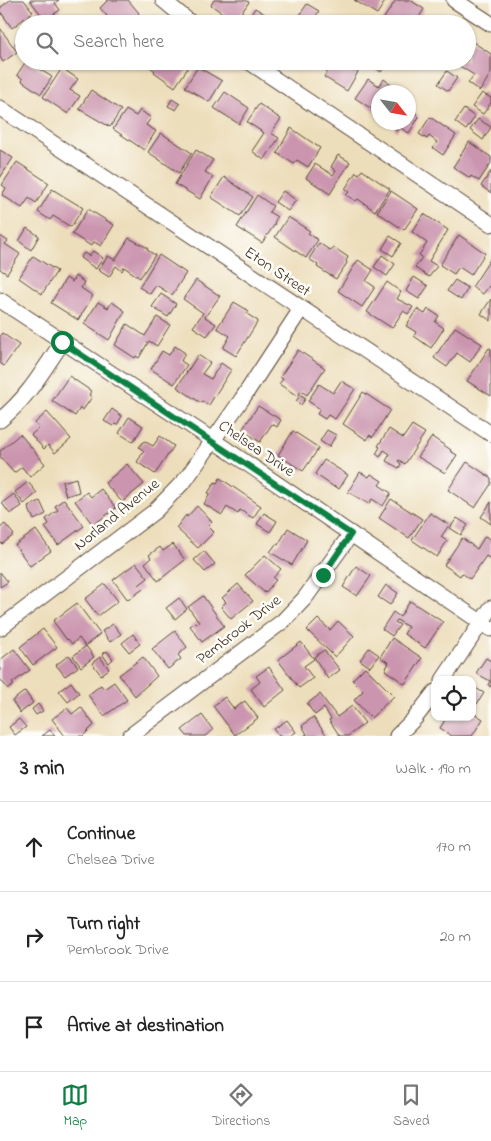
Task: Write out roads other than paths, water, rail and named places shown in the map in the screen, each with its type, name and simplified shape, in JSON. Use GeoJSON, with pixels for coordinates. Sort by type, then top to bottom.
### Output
{"type":"FeatureCollection","features":[{"type":"Feature","properties":{"kind":"street"},"geometry":{"type":"LineString","coordinates":[[163,0],[181,15]]}},
{"type":"Feature","properties":{"kind":"street"},"geometry":{"type":"LineString","coordinates":[[454,0],[491,24]]}},
{"type":"Feature","properties":{"kind":"street"},"geometry":{"type":"LineString","coordinates":[[261,70],[491,224]]}},
{"type":"Feature","properties":{"kind":"street","name":"Eton Street"},"geometry":{"type":"LineString","coordinates":[[0,99],[45,137]]}},
{"type":"Feature","properties":{"kind":"street","name":"Eton Street"},"geometry":{"type":"LineString","coordinates":[[0,108],[491,434]]}},
{"type":"Feature","properties":{"kind":"street","name":"Chelsea Drive"},"geometry":{"type":"LineString","coordinates":[[0,300],[214,441],[486,625]]}},
{"type":"Feature","properties":{"kind":"street","name":"Norland Avenue"},"geometry":{"type":"LineString","coordinates":[[0,628],[155,511],[186,480],[301,309]]}},
{"type":"Feature","properties":{"kind":"street"},"geometry":{"type":"LineString","coordinates":[[0,420],[31,390],[62,342]]}},
{"type":"Feature","properties":{"kind":"street","name":"Pembrook Drive"},"geometry":{"type":"LineString","coordinates":[[130,736],[283,621],[305,598],[351,534]]}},
{"type":"Feature","properties":{"kind":"street"},"geometry":{"type":"LineString","coordinates":[[446,676],[486,625],[491,608]]}},
{"type":"Feature","properties":{"kind":"street"},"geometry":{"type":"LineString","coordinates":[[397,736],[415,718],[431,697]]}}]}
